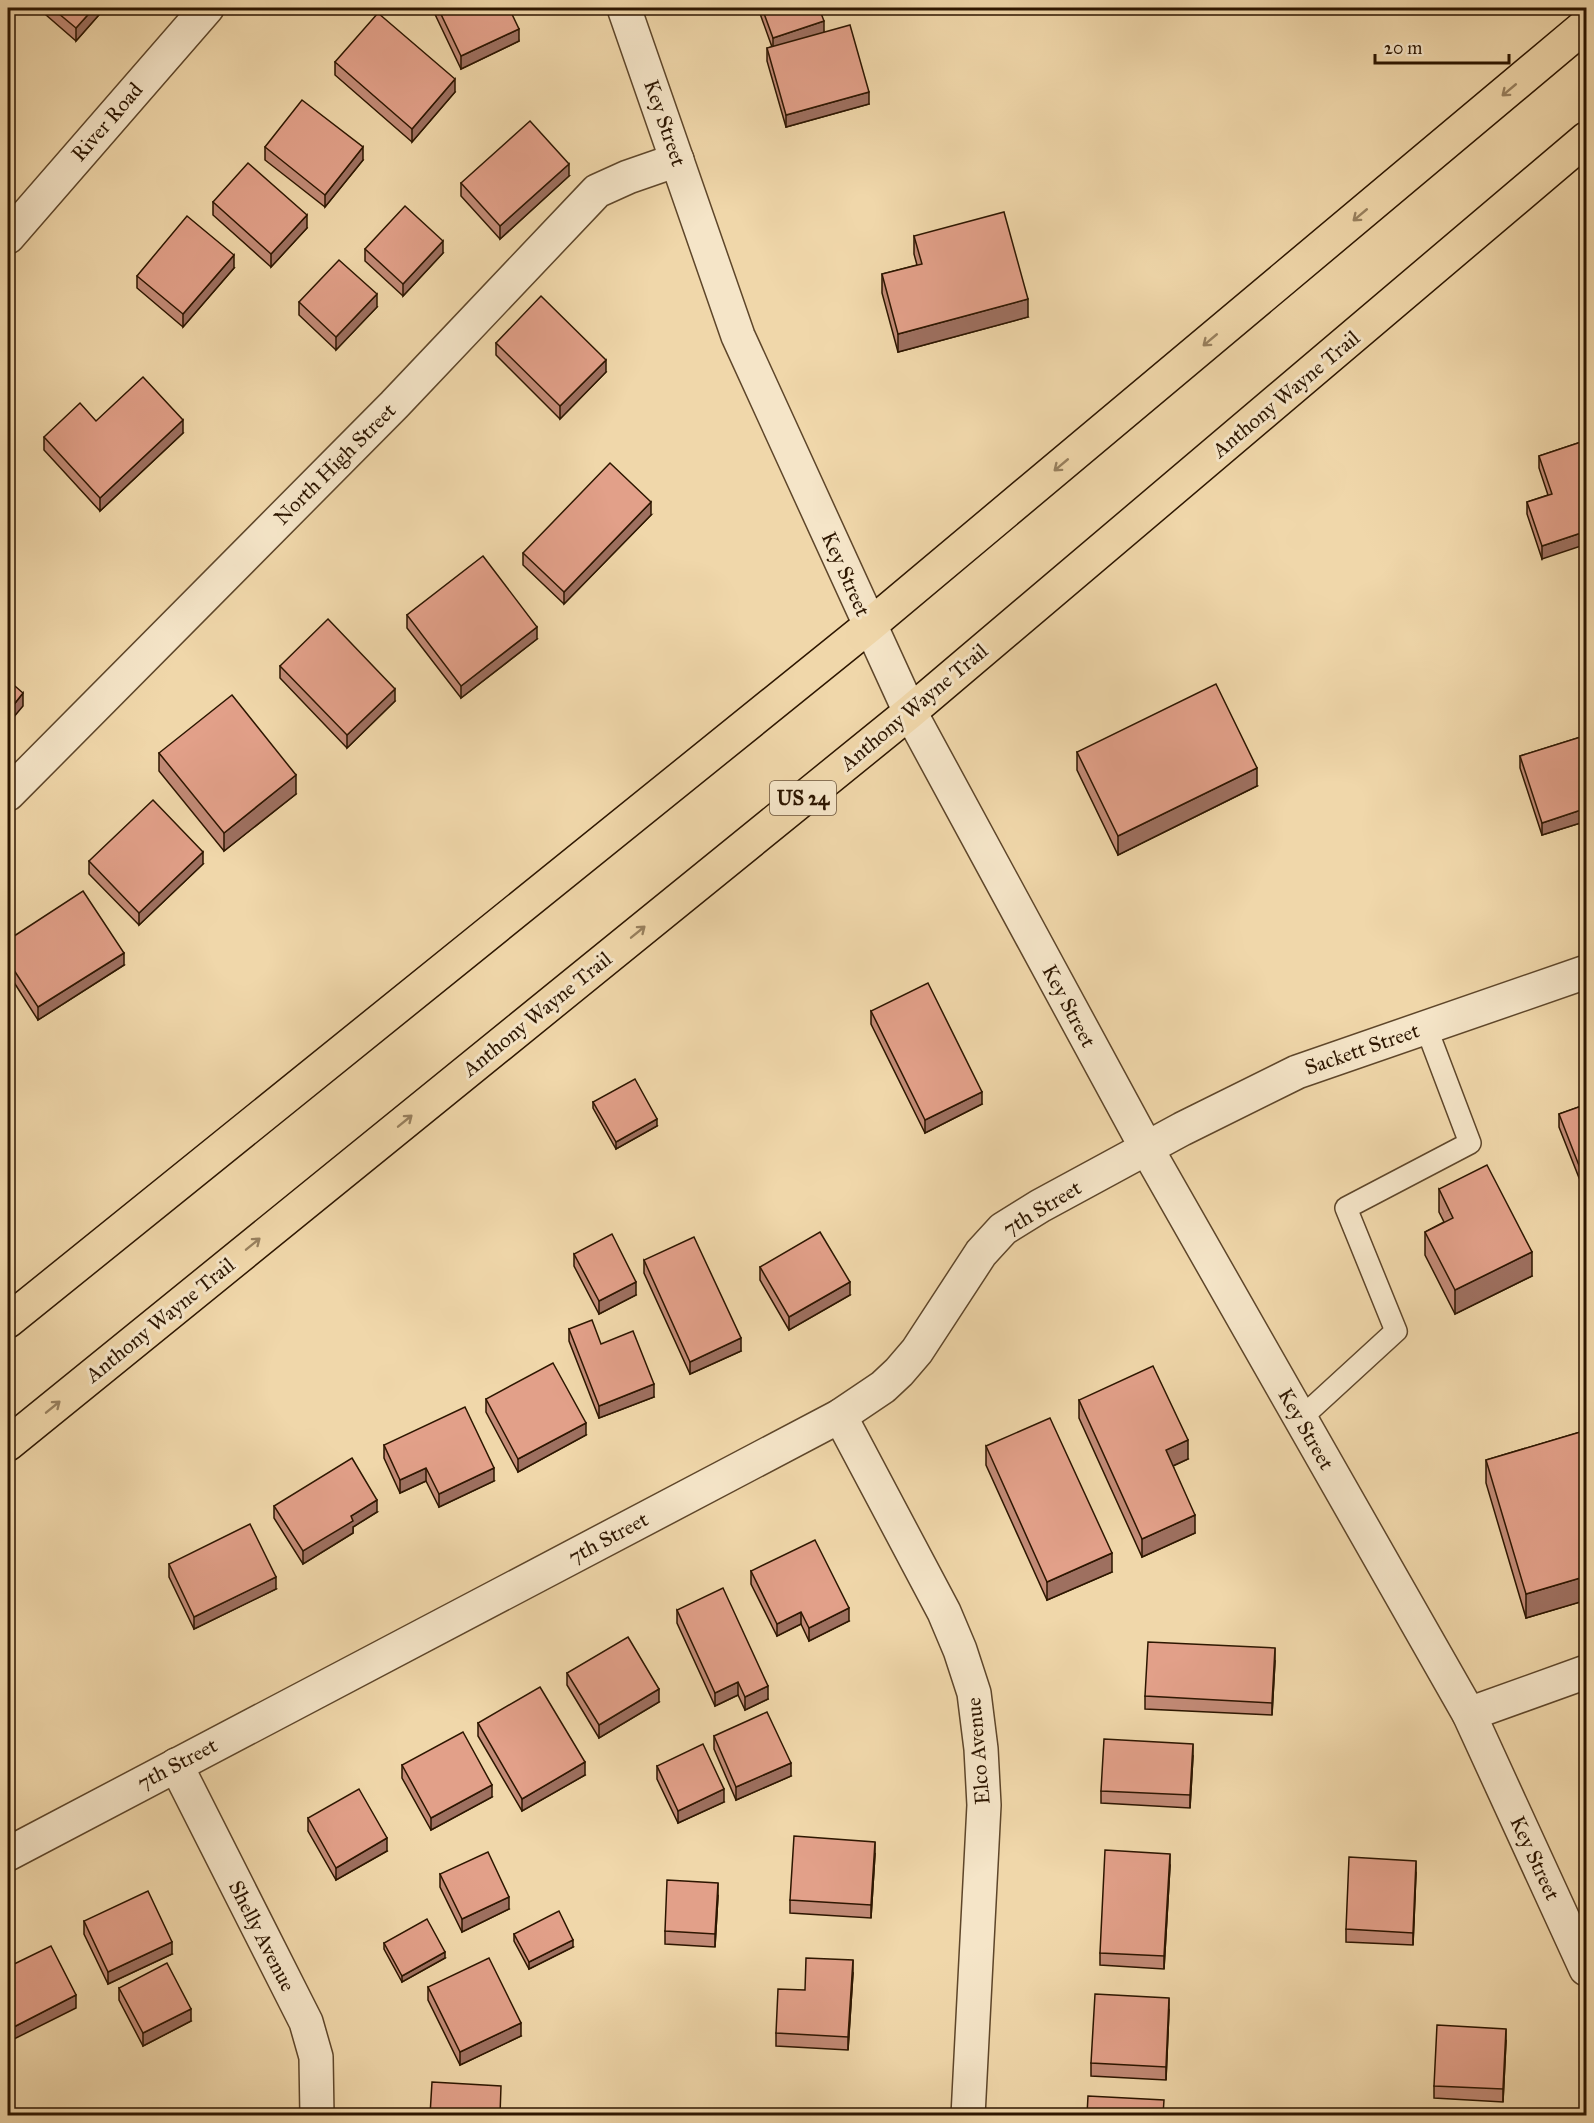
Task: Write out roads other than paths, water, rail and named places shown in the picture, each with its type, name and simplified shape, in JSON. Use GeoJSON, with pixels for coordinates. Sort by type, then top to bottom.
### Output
{"type":"FeatureCollection","features":[{"type":"Feature","properties":{"kind":"highway"},"geometry":{"type":"LineString","coordinates":[[8,1321],[869,626],[1587,25]]}},
{"type":"Feature","properties":{"kind":"highway","name":"Anthony Wayne Trail"},"geometry":{"type":"LineString","coordinates":[[8,1444],[910,712],[1587,139]]}},
{"type":"Feature","properties":{"kind":"street","name":"River Road"},"geometry":{"type":"LineString","coordinates":[[8,237],[207,8]]}},
{"type":"Feature","properties":{"kind":"street","name":"Key Street"},"geometry":{"type":"LineString","coordinates":[[624,8],[738,336],[910,712],[1147,1149],[1469,1714],[1587,1969]]}},
{"type":"Feature","properties":{"kind":"street","name":"North High Street"},"geometry":{"type":"LineString","coordinates":[[8,794],[394,405],[597,191],[628,177],[678,160]]}},
{"type":"Feature","properties":{"kind":"street","name":"Sackett Street"},"geometry":{"type":"LineString","coordinates":[[1147,1149],[1297,1072],[1587,972]]}},
{"type":"Feature","properties":{"kind":"street","name":"7th Street"},"geometry":{"type":"LineString","coordinates":[[8,1854],[840,1416],[883,1387],[899,1372],[917,1351],[981,1253],[1003,1229],[1040,1206],[1147,1149]]}},
{"type":"Feature","properties":{"kind":"street","name":"Elco Avenue"},"geometry":{"type":"LineString","coordinates":[[840,1416],[944,1612],[960,1650],[974,1693],[981,1749],[984,1805],[968,2115]]}},
{"type":"Feature","properties":{"kind":"street"},"geometry":{"type":"LineString","coordinates":[[1469,1714],[1587,1672]]}},
{"type":"Feature","properties":{"kind":"street","name":"Shelly Avenue"},"geometry":{"type":"LineString","coordinates":[[176,1765],[306,2022],[316,2057],[317,2115]]}},
{"type":"Feature","properties":{"kind":"lane"},"geometry":{"type":"LineString","coordinates":[[1300,1419],[1396,1331],[1346,1208],[1470,1143],[1426,1027]]}}]}
